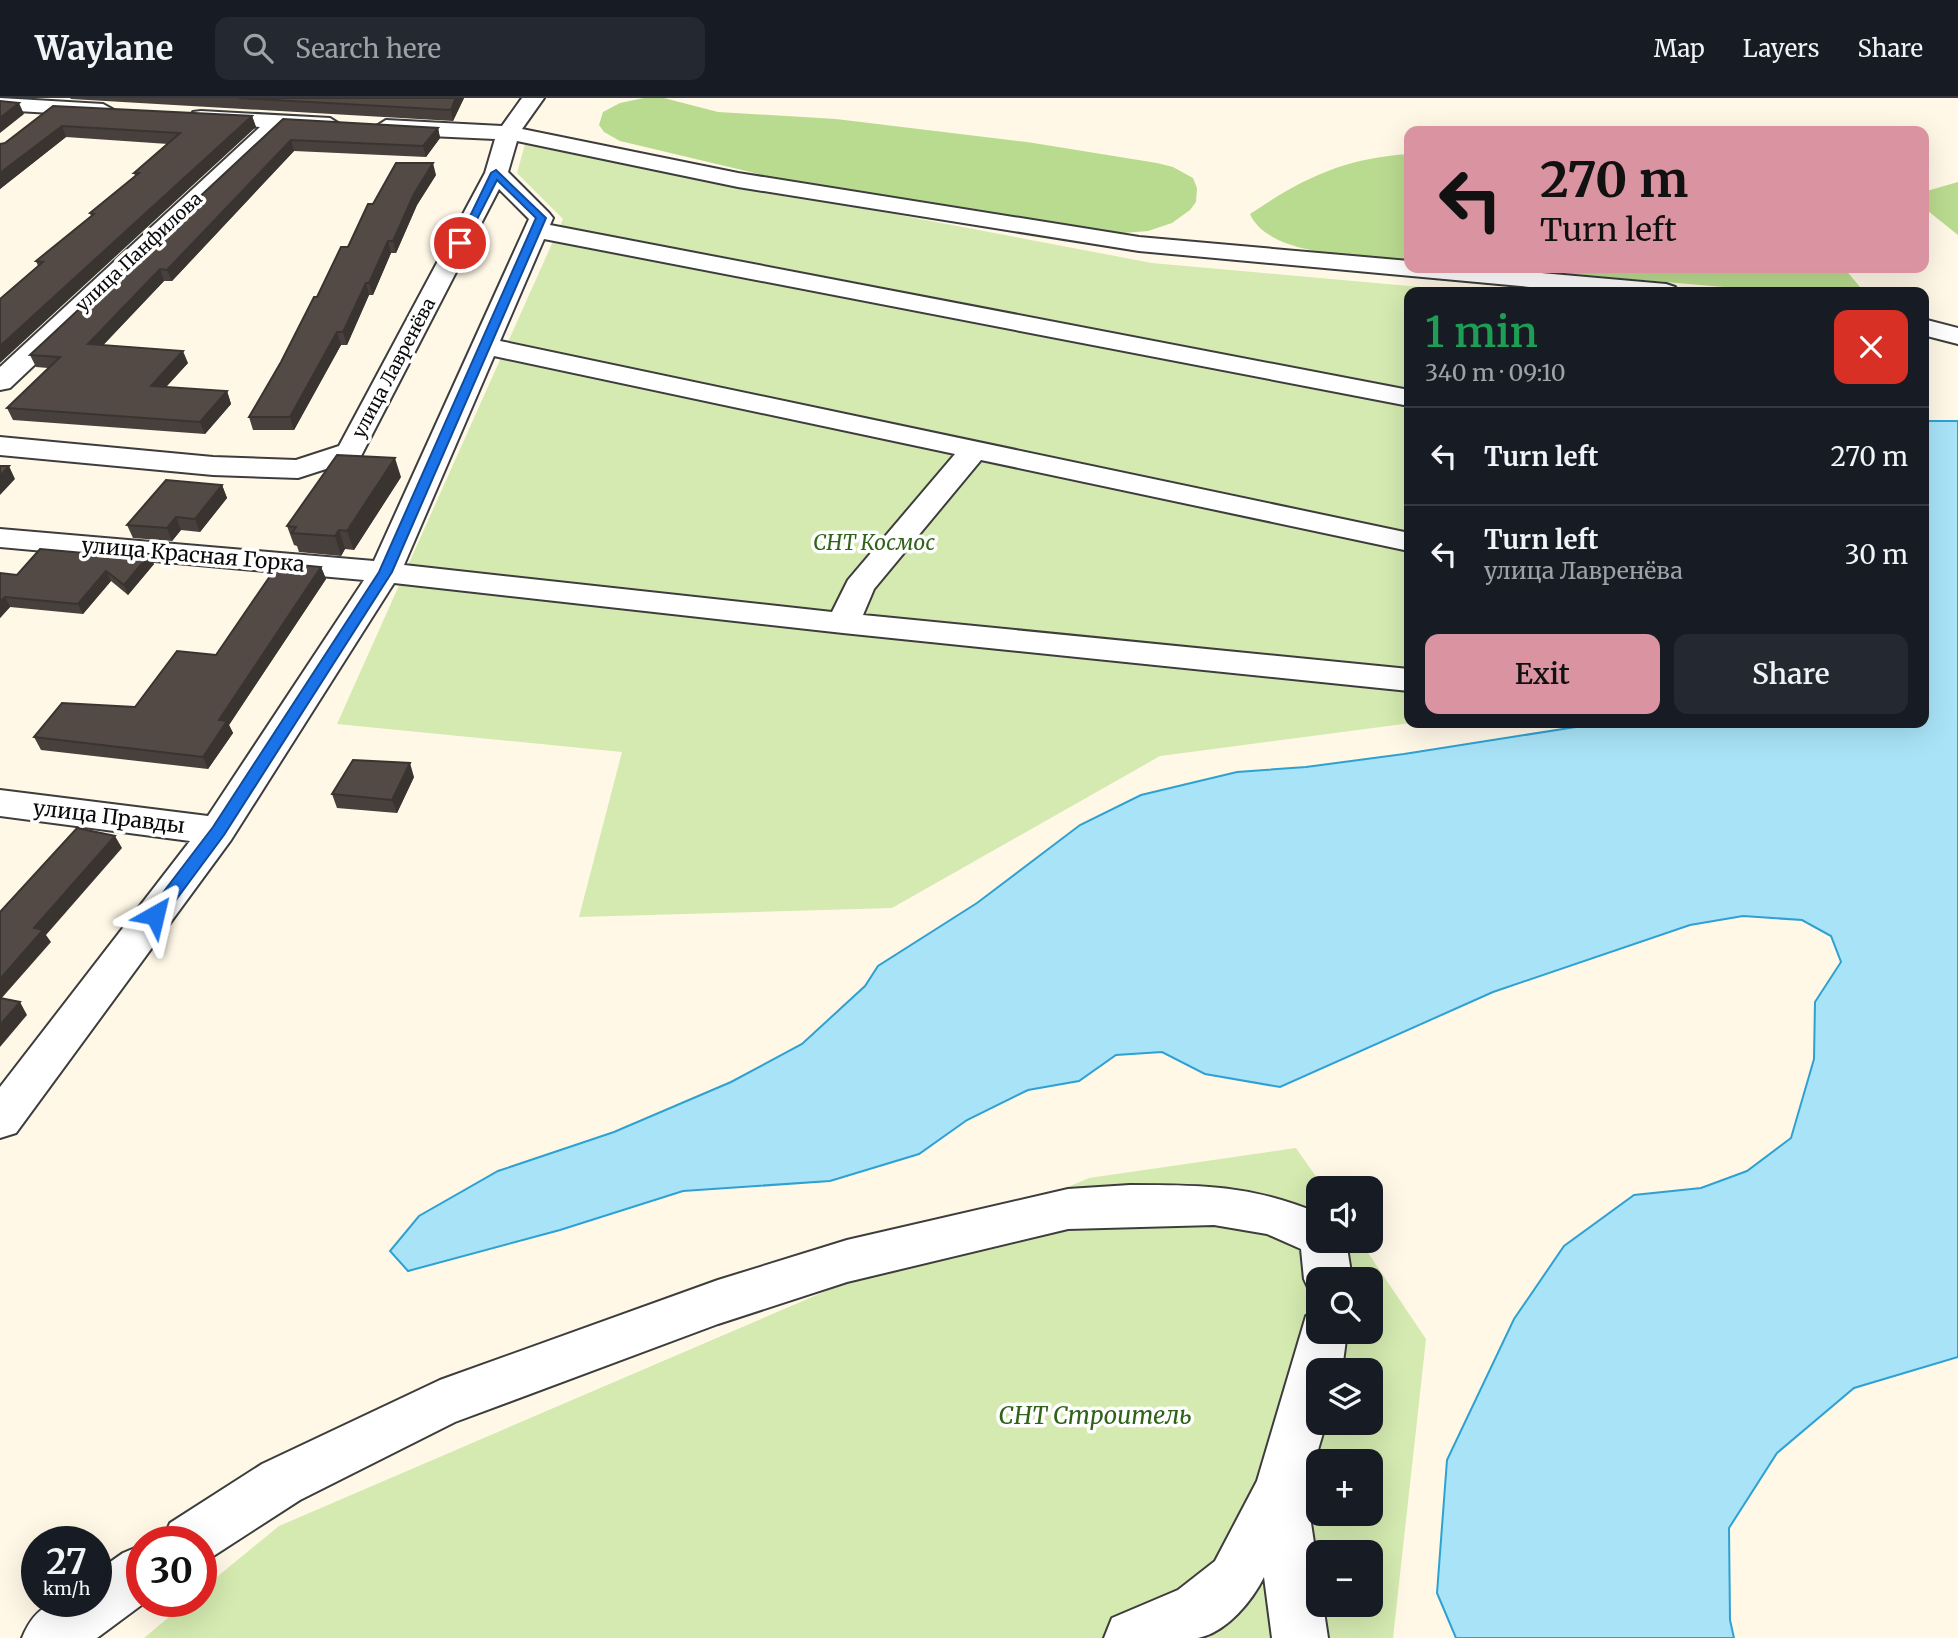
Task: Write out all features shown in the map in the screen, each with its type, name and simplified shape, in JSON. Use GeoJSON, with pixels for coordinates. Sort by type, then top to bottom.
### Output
{"type":"FeatureCollection","features":[{"type":"Feature","properties":{"kind":"street","name":"улица Лавренёва"},"geometry":{"type":"LineString","coordinates":[[0,446],[213,466],[298,468],[350,452],[496,173],[508,132],[533,98]]}},
{"type":"Feature","properties":{"kind":"street"},"geometry":{"type":"LineString","coordinates":[[0,104],[58,102],[118,111]]}},
{"type":"Feature","properties":{"kind":"street"},"geometry":{"type":"LineString","coordinates":[[21,131],[58,102]]}},
{"type":"Feature","properties":{"kind":"street"},"geometry":{"type":"LineString","coordinates":[[185,116],[508,132],[738,180],[1139,244],[1404,268]]}},
{"type":"Feature","properties":{"kind":"street","name":"улица Панфилова"},"geometry":{"type":"LineString","coordinates":[[0,382],[278,122]]}},
{"type":"Feature","properties":{"kind":"street"},"geometry":{"type":"LineString","coordinates":[[0,1120],[218,831],[385,572],[541,218],[496,173]]}},
{"type":"Feature","properties":{"kind":"street"},"geometry":{"type":"LineString","coordinates":[[536,230],[1404,397]]}},
{"type":"Feature","properties":{"kind":"street"},"geometry":{"type":"LineString","coordinates":[[1457,273],[1611,287]]}},
{"type":"Feature","properties":{"kind":"street"},"geometry":{"type":"LineString","coordinates":[[1929,329],[1958,336]]}},
{"type":"Feature","properties":{"kind":"street"},"geometry":{"type":"LineString","coordinates":[[486,346],[1404,541]]}},
{"type":"Feature","properties":{"kind":"street"},"geometry":{"type":"LineString","coordinates":[[843,623],[859,587],[974,450]]}},
{"type":"Feature","properties":{"kind":"street","name":"улица Красная Горка"},"geometry":{"type":"LineString","coordinates":[[0,538],[385,572],[843,623],[1404,679]]}},
{"type":"Feature","properties":{"kind":"street","name":"улица Правды"},"geometry":{"type":"LineString","coordinates":[[0,803],[218,831]]}},
{"type":"Feature","properties":{"kind":"street"},"geometry":{"type":"LineString","coordinates":[[214,1526],[281,1482],[440,1404],[718,1302],[847,1261],[1068,1209],[1130,1205],[1214,1205],[1272,1215],[1306,1230]]}},
{"type":"Feature","properties":{"kind":"street"},"geometry":{"type":"LineString","coordinates":[[1132,1638],[1198,1610],[1234,1580],[1280,1490],[1317,1370],[1321,1344]]}},
{"type":"Feature","properties":{"kind":"street"},"geometry":{"type":"LineString","coordinates":[[1280,1490],[1300,1638]]}},
{"type":"Feature","properties":{"kind":"street"},"geometry":{"type":"LineString","coordinates":[[50,1638],[126,1583]]}},
{"type":"Feature","properties":{"kind":"green space"},"geometry":{"type":"Polygon","coordinates":[[[644,98],[664,98],[718,112],[836,119],[1027,142],[1157,163],[1173,167],[1193,178],[1197,188],[1196,202],[1172,223],[1148,231],[1123,233],[1010,221],[767,176],[620,141],[604,132],[599,125],[603,112],[620,103],[644,98]]]}},
{"type":"Feature","properties":{"kind":"green space","name":"СНТ Космос"},"geometry":{"type":"Polygon","coordinates":[[[525,144],[1152,263],[1420,287],[1404,287],[1404,724],[1160,756],[892,908],[579,917],[622,752],[337,724],[563,219],[517,173],[525,144]]]}},
{"type":"Feature","properties":{"kind":"green space"},"geometry":{"type":"Polygon","coordinates":[[[1404,154],[1404,260],[1345,255],[1298,247],[1277,239],[1261,228],[1250,214],[1288,190],[1325,172],[1386,156],[1404,154]]]}},
{"type":"Feature","properties":{"kind":"green space"},"geometry":{"type":"Polygon","coordinates":[[[1958,182],[1958,235],[1929,212],[1929,190],[1958,182]]]}},
{"type":"Feature","properties":{"kind":"green space"},"geometry":{"type":"Polygon","coordinates":[[[1560,273],[1848,273],[1860,287],[1724,287],[1560,273]]]}},
{"type":"Feature","properties":{"kind":"green space","name":"СНТ Строитель"},"geometry":{"type":"Polygon","coordinates":[[[1296,1148],[1316,1176],[1306,1176],[1306,1253],[1368,1253],[1378,1267],[1306,1267],[1306,1344],[1383,1344],[1383,1275],[1426,1339],[1393,1638],[144,1638],[169,1617],[217,1617],[217,1577],[279,1526],[1089,1178],[1296,1148]]]}},
{"type":"Feature","properties":{"kind":"water"},"geometry":{"type":"Polygon","coordinates":[[[1929,421],[1958,421],[1958,1357],[1854,1388],[1777,1453],[1729,1528],[1730,1620],[1734,1638],[1456,1638],[1437,1593],[1447,1460],[1514,1319],[1564,1246],[1634,1195],[1701,1188],[1747,1171],[1791,1138],[1814,1059],[1815,1002],[1841,962],[1831,936],[1802,920],[1743,916],[1690,925],[1493,992],[1280,1087],[1205,1074],[1162,1052],[1116,1055],[1079,1081],[1028,1090],[967,1120],[919,1154],[830,1181],[683,1191],[560,1230],[408,1271],[390,1251],[419,1216],[498,1171],[614,1132],[731,1082],[802,1044],[865,986],[878,966],[977,903],[1080,825],[1141,795],[1237,772],[1306,767],[1569,728],[1929,728],[1929,421]]]}},
{"type":"Feature","properties":{"kind":"building"},"geometry":{"type":"Polygon","coordinates":[[[239,98],[456,98],[451,110],[239,98]]]}},
{"type":"Feature","properties":{"kind":"building"},"geometry":{"type":"Polygon","coordinates":[[[0,101],[19,103],[0,118],[0,101]]]}},
{"type":"Feature","properties":{"kind":"building"},"geometry":{"type":"Polygon","coordinates":[[[53,106],[252,116],[0,346],[0,299],[43,262],[36,261],[94,214],[90,213],[139,173],[134,173],[180,133],[62,126],[0,173],[0,144],[5,143],[53,106]]]}},
{"type":"Feature","properties":{"kind":"building"},"geometry":{"type":"Polygon","coordinates":[[[283,119],[438,128],[423,146],[291,140],[167,270],[160,269],[88,344],[183,351],[151,386],[227,391],[200,422],[7,408],[60,357],[30,355],[283,119]]]}},
{"type":"Feature","properties":{"kind":"building"},"geometry":{"type":"Polygon","coordinates":[[[396,163],[433,163],[414,194],[393,241],[388,241],[343,332],[337,332],[290,417],[249,417],[314,297],[317,297],[341,247],[348,247],[368,204],[373,204],[396,163]]]}},
{"type":"Feature","properties":{"kind":"building"},"geometry":{"type":"Polygon","coordinates":[[[337,455],[395,458],[347,531],[339,530],[335,536],[292,533],[296,527],[287,526],[337,455]]]}},
{"type":"Feature","properties":{"kind":"building"},"geometry":{"type":"Polygon","coordinates":[[[0,466],[9,466],[0,476],[0,466]]]}},
{"type":"Feature","properties":{"kind":"building"},"geometry":{"type":"Polygon","coordinates":[[[166,480],[222,485],[195,519],[176,517],[167,528],[127,525],[166,480]]]}},
{"type":"Feature","properties":{"kind":"building"},"geometry":{"type":"Polygon","coordinates":[[[40,549],[106,555],[110,550],[150,554],[124,585],[106,571],[78,604],[5,597],[0,602],[0,573],[17,575],[40,549]]]}},
{"type":"Feature","properties":{"kind":"building"},"geometry":{"type":"Polygon","coordinates":[[[279,563],[321,567],[219,720],[227,721],[203,757],[34,737],[62,703],[135,707],[177,651],[216,655],[279,563]]]}},
{"type":"Feature","properties":{"kind":"building"},"geometry":{"type":"Polygon","coordinates":[[[353,760],[410,763],[392,800],[332,794],[353,760]]]}},
{"type":"Feature","properties":{"kind":"building"},"geometry":{"type":"Polygon","coordinates":[[[77,828],[115,836],[34,928],[43,930],[0,979],[0,912],[77,828]]]}},
{"type":"Feature","properties":{"kind":"building"},"geometry":{"type":"Polygon","coordinates":[[[0,998],[20,1002],[0,1025],[0,998]]]}},
{"type":"Feature","properties":{"kind":"route"},"geometry":{"type":"LineString","coordinates":[[155,915],[218,831],[385,572],[541,218],[496,173],[460,243]]}}]}
